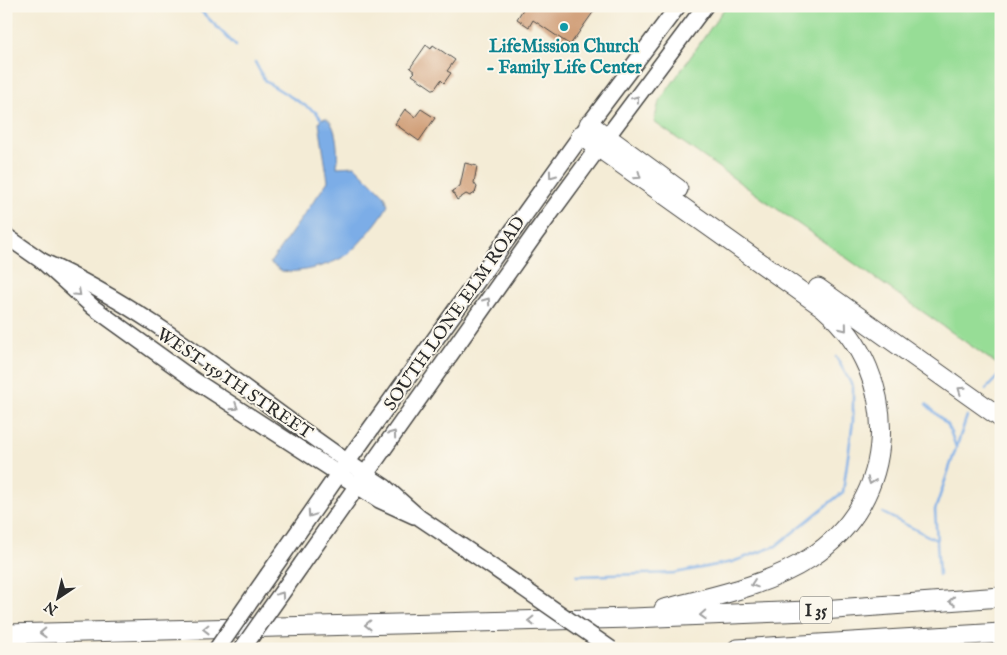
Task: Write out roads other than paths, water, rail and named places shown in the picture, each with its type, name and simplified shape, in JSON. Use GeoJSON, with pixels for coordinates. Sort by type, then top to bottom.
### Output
{"type":"FeatureCollection","features":[{"type":"Feature","properties":{"kind":"highway"},"geometry":{"type":"LineString","coordinates":[[585,130],[812,297],[837,319],[857,345],[871,374],[876,388],[881,424],[878,456],[869,488],[844,528],[821,550],[794,567],[758,583],[632,618]]}},
{"type":"Feature","properties":{"kind":"highway"},"geometry":{"type":"LineString","coordinates":[[602,143],[1001,418]]}},
{"type":"Feature","properties":{"kind":"highway","name":"I 35"},"geometry":{"type":"LineString","coordinates":[[6,634],[632,618],[808,610],[1001,597]]}},
{"type":"Feature","properties":{"kind":"highway","name":"I 35"},"geometry":{"type":"LineString","coordinates":[[737,649],[1001,633]]}},
{"type":"Feature","properties":{"kind":"main road","name":"SOUTH LONE ELM ROAD"},"geometry":{"type":"LineString","coordinates":[[217,649],[343,468],[585,130]]}},
{"type":"Feature","properties":{"kind":"main road","name":"SOUTH LONE ELM ROAD"},"geometry":{"type":"LineString","coordinates":[[242,649],[360,480],[602,143]]}},
{"type":"Feature","properties":{"kind":"street","name":"SOUTH LONE ELM ROAD"},"geometry":{"type":"LineString","coordinates":[[585,130],[678,6]]}},
{"type":"Feature","properties":{"kind":"street","name":"SOUTH LONE ELM ROAD"},"geometry":{"type":"LineString","coordinates":[[602,143],[705,6]]}},
{"type":"Feature","properties":{"kind":"street","name":"WEST 159TH STREET"},"geometry":{"type":"LineString","coordinates":[[6,236],[42,261],[94,308],[194,380],[343,468]]}},
{"type":"Feature","properties":{"kind":"street","name":"WEST 159TH STREET"},"geometry":{"type":"LineString","coordinates":[[42,261],[72,275],[141,316],[343,468],[360,480],[402,500],[420,518],[611,649]]}},
{"type":"Feature","properties":{"kind":"water"},"geometry":{"type":"Polygon","coordinates":[[[326,118],[335,133],[337,167],[355,166],[385,196],[388,205],[369,232],[345,256],[332,263],[314,268],[289,272],[282,271],[270,263],[328,181],[319,123],[321,119],[326,118]]]}},
{"type":"Feature","properties":{"kind":"waterway"},"geometry":{"type":"LineString","coordinates":[[196,6],[236,46]]}},
{"type":"Feature","properties":{"kind":"waterway"},"geometry":{"type":"LineString","coordinates":[[255,62],[265,81],[317,113],[321,119]]}},
{"type":"Feature","properties":{"kind":"waterway"},"geometry":{"type":"LineString","coordinates":[[577,576],[675,573],[732,562],[776,546],[843,492],[853,421],[853,387],[836,357]]}},
{"type":"Feature","properties":{"kind":"waterway"},"geometry":{"type":"LineString","coordinates":[[986,389],[1001,373]]}},
{"type":"Feature","properties":{"kind":"waterway"},"geometry":{"type":"LineString","coordinates":[[926,404],[948,425],[956,447]]}},
{"type":"Feature","properties":{"kind":"waterway"},"geometry":{"type":"LineString","coordinates":[[939,575],[935,510],[967,416]]}},
{"type":"Feature","properties":{"kind":"waterway"},"geometry":{"type":"LineString","coordinates":[[883,513],[936,540]]}},
{"type":"Feature","properties":{"kind":"place","name":"LifeMission Church - Family Life Center"},"geometry":{"type":"Point","coordinates":[564,27]}}]}
